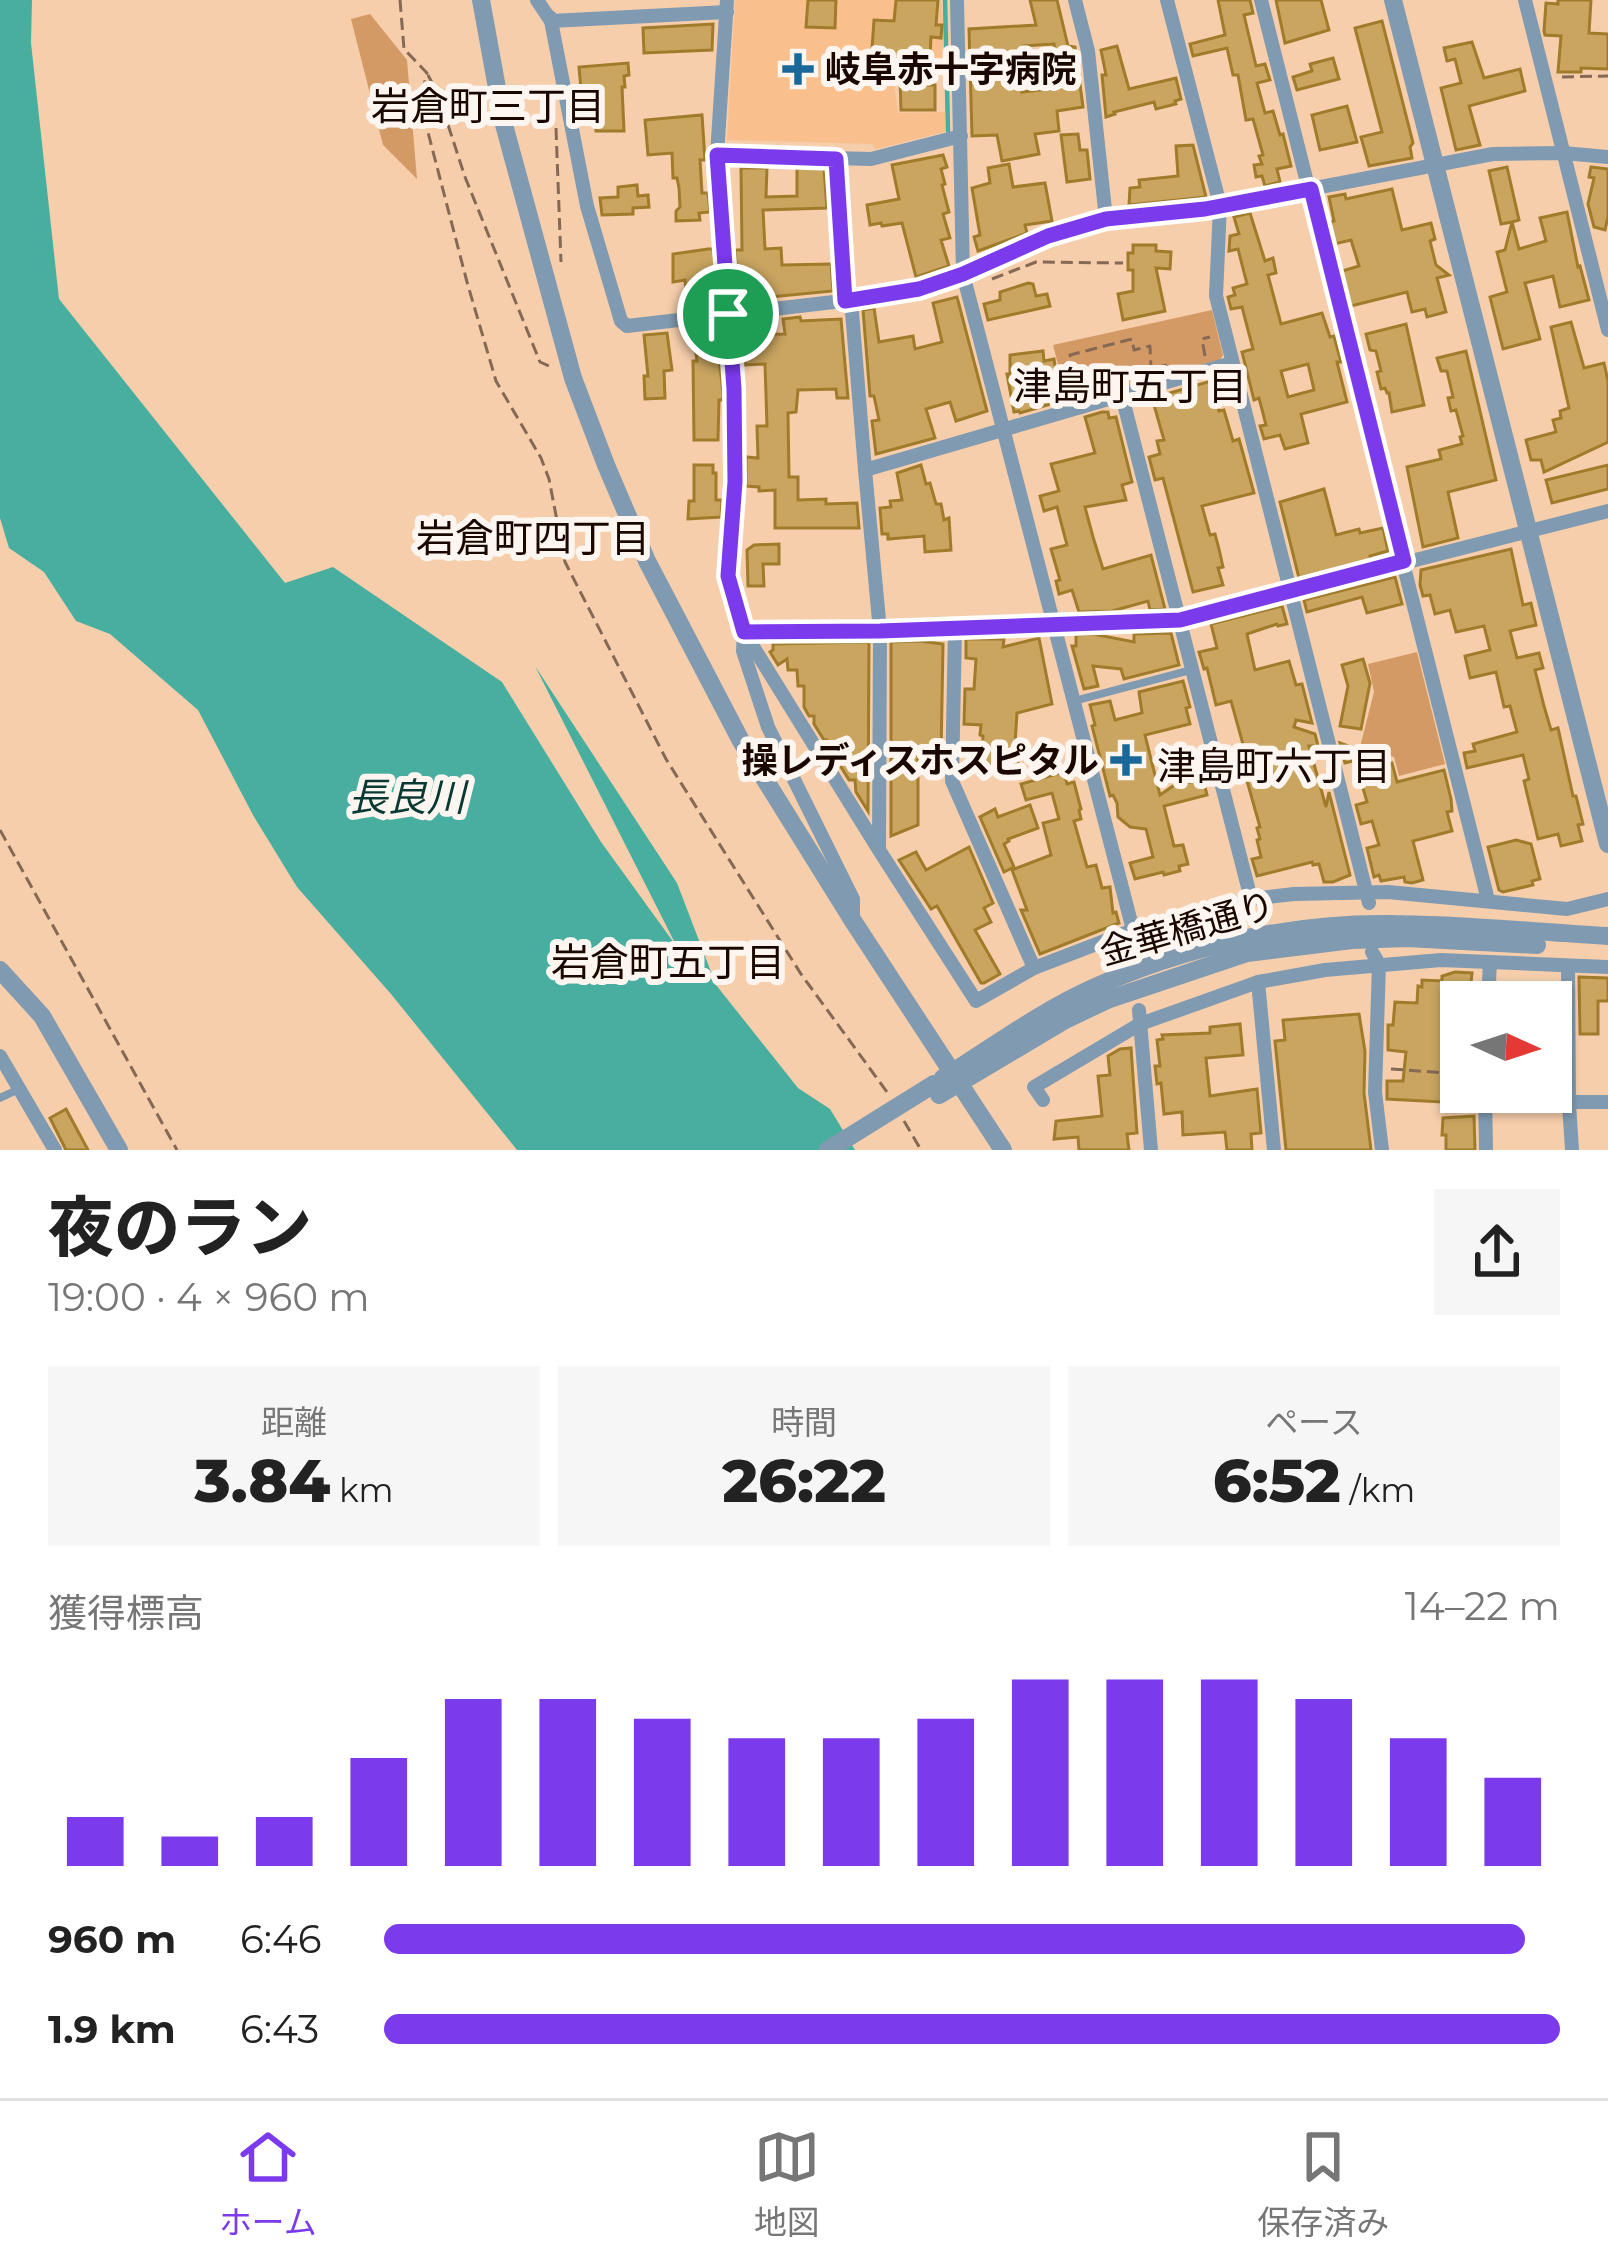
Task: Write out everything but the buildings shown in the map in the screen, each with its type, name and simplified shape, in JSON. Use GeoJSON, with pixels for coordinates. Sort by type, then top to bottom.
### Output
{"type":"FeatureCollection","features":[{"type":"Feature","properties":{"kind":"street"},"geometry":{"type":"LineString","coordinates":[[481,0],[503,122],[573,378],[647,561],[741,741],[1004,1150]]}},
{"type":"Feature","properties":{"kind":"street"},"geometry":{"type":"LineString","coordinates":[[537,0],[551,21]]}},
{"type":"Feature","properties":{"kind":"street"},"geometry":{"type":"LineString","coordinates":[[547,0],[587,206],[620,321],[627,326],[965,281],[1048,236],[1106,219],[1220,205],[1493,154],[1608,157]]}},
{"type":"Feature","properties":{"kind":"street"},"geometry":{"type":"LineString","coordinates":[[957,0],[965,281],[1133,930],[1135,955]]}},
{"type":"Feature","properties":{"kind":"street"},"geometry":{"type":"LineString","coordinates":[[1075,0],[1088,51],[1106,219]]}},
{"type":"Feature","properties":{"kind":"street"},"geometry":{"type":"LineString","coordinates":[[1167,0],[1220,205],[1216,296],[1368,897]]}},
{"type":"Feature","properties":{"kind":"street"},"geometry":{"type":"LineString","coordinates":[[1261,0],[1488,900]]}},
{"type":"Feature","properties":{"kind":"street"},"geometry":{"type":"LineString","coordinates":[[1394,0],[1608,844]]}},
{"type":"Feature","properties":{"kind":"street"},"geometry":{"type":"LineString","coordinates":[[1525,0],[1608,330]]}},
{"type":"Feature","properties":{"kind":"street"},"geometry":{"type":"LineString","coordinates":[[551,21],[618,8],[727,6],[717,155],[734,389],[735,482],[728,576],[744,632],[976,1001],[1034,968],[1133,930],[1251,899],[1488,900],[1567,908],[1608,899]]}},
{"type":"Feature","properties":{"kind":"street"},"geometry":{"type":"LineString","coordinates":[[717,155],[871,159],[961,136]]}},
{"type":"Feature","properties":{"kind":"street"},"geometry":{"type":"LineString","coordinates":[[836,159],[880,631],[878,850]]}},
{"type":"Feature","properties":{"kind":"street"},"geometry":{"type":"LineString","coordinates":[[865,470],[1232,364]]}},
{"type":"Feature","properties":{"kind":"street"},"geometry":{"type":"LineString","coordinates":[[1122,396],[1251,899]]}},
{"type":"Feature","properties":{"kind":"street"},"geometry":{"type":"LineString","coordinates":[[744,632],[1180,620],[1608,511]]}},
{"type":"Feature","properties":{"kind":"street"},"geometry":{"type":"LineString","coordinates":[[955,628],[952,781],[1034,968]]}},
{"type":"Feature","properties":{"kind":"street"},"geometry":{"type":"LineString","coordinates":[[744,632],[743,651],[769,727],[853,899],[853,920]]}},
{"type":"Feature","properties":{"kind":"street","name":"金華橋通り"},"geometry":{"type":"LineString","coordinates":[[957,1078],[1022,1026],[1092,988],[1244,939],[1386,924],[1608,936]]}},
{"type":"Feature","properties":{"kind":"street","name":"金華橋通り"},"geometry":{"type":"LineString","coordinates":[[829,1150],[1107,1000],[1247,953],[1407,938],[1608,948]]}},
{"type":"Feature","properties":{"kind":"street"},"geometry":{"type":"LineString","coordinates":[[1375,958],[1375,1092],[1382,1150]]}},
{"type":"Feature","properties":{"kind":"street"},"geometry":{"type":"LineString","coordinates":[[1042,1100],[1034,1087],[1139,1017],[1258,982],[1375,958],[1608,967]]}},
{"type":"Feature","properties":{"kind":"street"},"geometry":{"type":"LineString","coordinates":[[1489,981],[1490,962]]}},
{"type":"Feature","properties":{"kind":"street"},"geometry":{"type":"LineString","coordinates":[[1568,966],[1568,981]]}},
{"type":"Feature","properties":{"kind":"street"},"geometry":{"type":"LineString","coordinates":[[0,970],[42,1016],[119,1150]]}},
{"type":"Feature","properties":{"kind":"street"},"geometry":{"type":"LineString","coordinates":[[1258,982],[1274,1150]]}},
{"type":"Feature","properties":{"kind":"street"},"geometry":{"type":"LineString","coordinates":[[1139,1017],[1151,1150]]}},
{"type":"Feature","properties":{"kind":"street"},"geometry":{"type":"LineString","coordinates":[[0,1056],[55,1150]]}},
{"type":"Feature","properties":{"kind":"street","name":"金華橋通り"},"geometry":{"type":"LineString","coordinates":[[851,1150],[937,1089]]}},
{"type":"Feature","properties":{"kind":"street"},"geometry":{"type":"LineString","coordinates":[[1572,1104],[1608,1102]]}},
{"type":"Feature","properties":{"kind":"street"},"geometry":{"type":"LineString","coordinates":[[1485,1113],[1486,1150]]}},
{"type":"Feature","properties":{"kind":"street"},"geometry":{"type":"LineString","coordinates":[[1570,1113],[1572,1150]]}},
{"type":"Feature","properties":{"kind":"lane"},"geometry":{"type":"LineString","coordinates":[[1073,701],[1192,670]]}},
{"type":"Feature","properties":{"kind":"lane"},"geometry":{"type":"LineString","coordinates":[[0,1098],[21,1088]]}},
{"type":"Feature","properties":{"kind":"path"},"geometry":{"type":"LineString","coordinates":[[400,0],[404,49],[427,73],[438,94],[465,177],[540,362],[573,378]]}},
{"type":"Feature","properties":{"kind":"path"},"geometry":{"type":"LineString","coordinates":[[427,73],[422,93],[424,117],[481,334],[496,381],[542,458],[566,562],[666,759],[801,974],[887,1093]]}},
{"type":"Feature","properties":{"kind":"path"},"geometry":{"type":"LineString","coordinates":[[1543,77],[1608,76]]}},
{"type":"Feature","properties":{"kind":"path"},"geometry":{"type":"LineString","coordinates":[[556,130],[563,277]]}},
{"type":"Feature","properties":{"kind":"path"},"geometry":{"type":"LineString","coordinates":[[965,281],[1036,262],[1123,263]]}},
{"type":"Feature","properties":{"kind":"path"},"geometry":{"type":"LineString","coordinates":[[1206,356],[1202,339],[1225,334]]}},
{"type":"Feature","properties":{"kind":"path"},"geometry":{"type":"LineString","coordinates":[[1093,405],[1091,395],[1080,398],[1070,355],[1132,339],[1134,350],[1150,346],[1151,369],[1172,364]]}},
{"type":"Feature","properties":{"kind":"path"},"geometry":{"type":"LineString","coordinates":[[0,830],[177,1150]]}},
{"type":"Feature","properties":{"kind":"path"},"geometry":{"type":"LineString","coordinates":[[1376,1067],[1440,1072]]}},
{"type":"Feature","properties":{"kind":"shaded area","name":"岐阜赤十字病院"},"geometry":{"type":"Polygon","coordinates":[[[735,0],[941,0],[942,58],[867,53],[865,79],[894,81],[898,113],[945,112],[945,132],[876,149],[872,144],[727,140],[735,0]]]}},
{"type":"Feature","properties":{"kind":"shaded area"},"geometry":{"type":"Polygon","coordinates":[[[370,14],[407,60],[417,179],[383,145],[351,19],[370,14]]]}},
{"type":"Feature","properties":{"kind":"shaded area"},"geometry":{"type":"Polygon","coordinates":[[[1212,310],[1223,355],[1220,360],[1068,403],[1053,345],[1212,310]]]}},
{"type":"Feature","properties":{"kind":"shaded area"},"geometry":{"type":"Polygon","coordinates":[[[1417,652],[1445,764],[1399,776],[1394,757],[1360,747],[1374,692],[1368,664],[1417,652]]]}},
{"type":"Feature","properties":{"kind":"water","name":"長良川"},"geometry":{"type":"Polygon","coordinates":[[[0,0],[32,0],[31,43],[59,299],[285,583],[333,567],[502,682],[601,842],[677,947],[535,666],[677,883],[716,985],[798,1088],[830,1109],[855,1150],[517,1150],[297,887],[198,710],[110,634],[76,621],[44,572],[9,548],[0,518],[0,0]]]}},
{"type":"Feature","properties":{"kind":"waterway"},"geometry":{"type":"LineString","coordinates":[[945,0],[948,131]]}},
{"type":"Feature","properties":{"kind":"place","name":"岐阜赤十字病院"},"geometry":{"type":"Point","coordinates":[798,69]}},
{"type":"Feature","properties":{"kind":"place","name":"操レディスホスピタル"},"geometry":{"type":"Point","coordinates":[1126,760]}},
{"type":"Feature","properties":{"kind":"district","name":"岩倉町三丁目"},"geometry":{"type":"Point","coordinates":[488,106]}},
{"type":"Feature","properties":{"kind":"district","name":"津島町五丁目"},"geometry":{"type":"Point","coordinates":[1130,386]}},
{"type":"Feature","properties":{"kind":"district","name":"岩倉町四丁目"},"geometry":{"type":"Point","coordinates":[533,538]}},
{"type":"Feature","properties":{"kind":"district","name":"津島町六丁目"},"geometry":{"type":"Point","coordinates":[1274,766]}},
{"type":"Feature","properties":{"kind":"district","name":"岩倉町五丁目"},"geometry":{"type":"Point","coordinates":[668,962]}},
{"type":"Feature","properties":{"kind":"route"},"geometry":{"type":"LineString","coordinates":[[717,155],[836,159],[845,301],[919,289],[1048,236],[1106,219],[1205,209],[1311,189],[1404,561],[1180,620],[744,632],[728,576],[735,482],[728,314],[717,155]]}}]}
